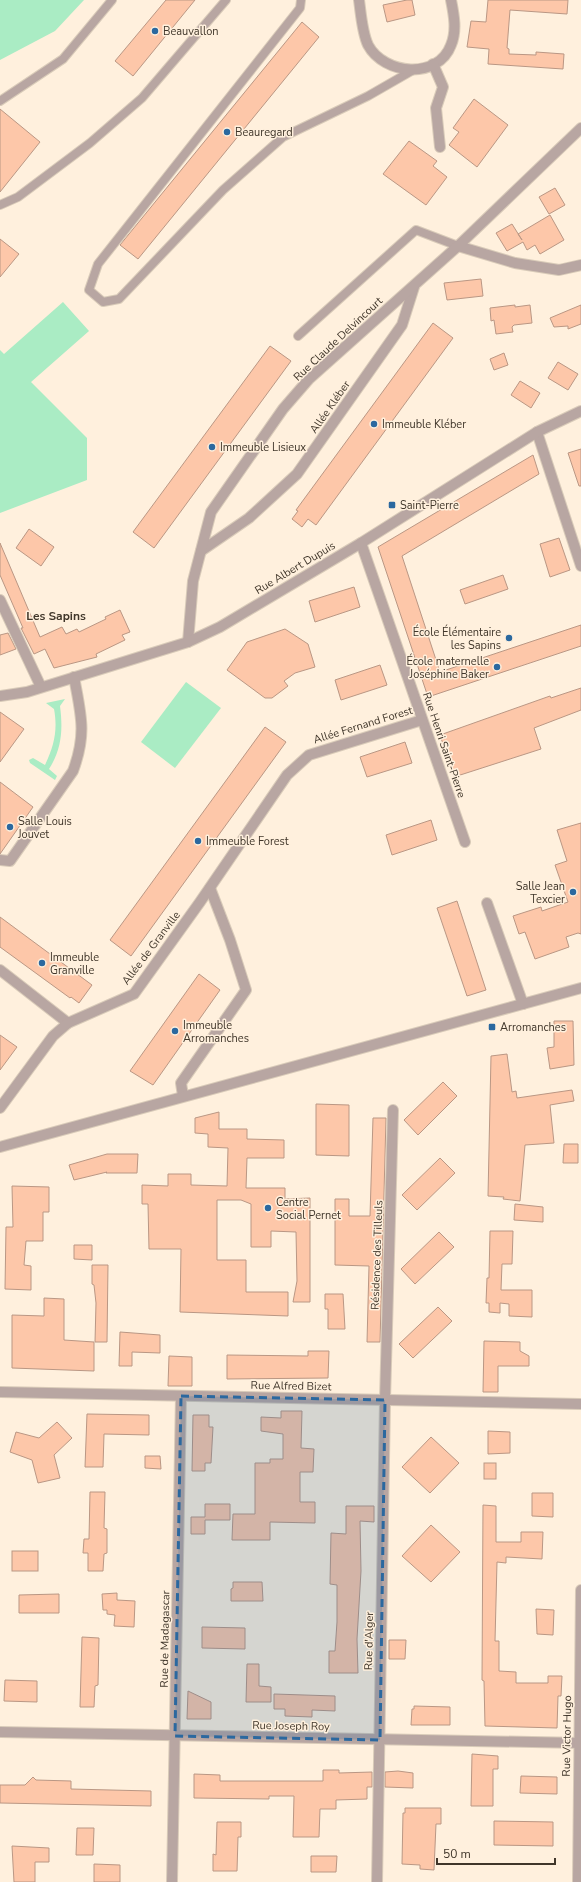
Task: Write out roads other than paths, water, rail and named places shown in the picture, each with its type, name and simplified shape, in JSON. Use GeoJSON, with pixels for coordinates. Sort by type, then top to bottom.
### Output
{"type":"FeatureCollection","features":[{"type":"Feature","properties":{"kind":"street"},"geometry":{"type":"LineString","coordinates":[[359,0],[366,38],[374,54],[383,62],[404,69],[415,69],[433,64],[445,56],[451,45],[455,25],[451,0]]}},
{"type":"Feature","properties":{"kind":"street"},"geometry":{"type":"LineString","coordinates":[[433,64],[442,87],[436,108],[440,147]]}},
{"type":"Feature","properties":{"kind":"street","name":"Rue Claude Delvincourt"},"geometry":{"type":"LineString","coordinates":[[188,642],[193,581],[211,512],[284,409],[309,379],[415,286],[581,128]]}},
{"type":"Feature","properties":{"kind":"street"},"geometry":{"type":"LineString","coordinates":[[458,246],[522,264],[559,270],[581,265]]}},
{"type":"Feature","properties":{"kind":"street","name":"Allée Kléber"},"geometry":{"type":"LineString","coordinates":[[201,551],[249,518],[297,474],[402,325],[415,286]]}},
{"type":"Feature","properties":{"kind":"street","name":"Rue Albert Dupuis"},"geometry":{"type":"LineString","coordinates":[[0,696],[27,692],[188,642],[220,626],[360,543],[537,432],[581,411]]}},
{"type":"Feature","properties":{"kind":"street"},"geometry":{"type":"LineString","coordinates":[[537,432],[581,566]]}},
{"type":"Feature","properties":{"kind":"street","name":"Rue Henri Saint-Pierre"},"geometry":{"type":"LineString","coordinates":[[360,543],[465,842]]}},
{"type":"Feature","properties":{"kind":"street"},"geometry":{"type":"LineString","coordinates":[[0,600],[41,687]]}},
{"type":"Feature","properties":{"kind":"street"},"geometry":{"type":"LineString","coordinates":[[0,860],[10,862],[73,771],[79,754],[82,738],[82,722],[74,677]]}},
{"type":"Feature","properties":{"kind":"street","name":"Allée Fernand Forest"},"geometry":{"type":"LineString","coordinates":[[210,888],[287,774],[309,755],[422,720]]}},
{"type":"Feature","properties":{"kind":"street"},"geometry":{"type":"LineString","coordinates":[[182,1096],[181,1083],[246,990],[230,940],[210,888]]}},
{"type":"Feature","properties":{"kind":"street","name":"Allée de Granville"},"geometry":{"type":"LineString","coordinates":[[0,1108],[53,1036],[68,1023],[134,994],[210,888]]}},
{"type":"Feature","properties":{"kind":"street"},"geometry":{"type":"LineString","coordinates":[[487,903],[523,1004]]}},
{"type":"Feature","properties":{"kind":"street"},"geometry":{"type":"LineString","coordinates":[[0,970],[68,1023]]}},
{"type":"Feature","properties":{"kind":"street"},"geometry":{"type":"LineString","coordinates":[[0,1147],[581,988]]}},
{"type":"Feature","properties":{"kind":"street","name":"Résidence des Tilleuls"},"geometry":{"type":"LineString","coordinates":[[385,1400],[394,1110]]}},
{"type":"Feature","properties":{"kind":"street","name":"Rue Alfred Bizet"},"geometry":{"type":"LineString","coordinates":[[0,1392],[581,1404]]}},
{"type":"Feature","properties":{"kind":"street","name":"Rue de Madagascar"},"geometry":{"type":"LineString","coordinates":[[172,1882],[181,1396]]}},
{"type":"Feature","properties":{"kind":"street","name":"Rue d'Alger"},"geometry":{"type":"LineString","coordinates":[[377,1882],[385,1400]]}},
{"type":"Feature","properties":{"kind":"street","name":"Rue Victor Hugo"},"geometry":{"type":"LineString","coordinates":[[578,1882],[581,1590]]}},
{"type":"Feature","properties":{"kind":"street","name":"Rue Joseph Roy"},"geometry":{"type":"LineString","coordinates":[[0,1732],[580,1743]]}},
{"type":"Feature","properties":{"kind":"lane"},"geometry":{"type":"LineString","coordinates":[[0,101],[63,59],[112,0]]}},
{"type":"Feature","properties":{"kind":"lane"},"geometry":{"type":"LineString","coordinates":[[0,205],[18,197],[90,143],[142,98],[226,0]]}},
{"type":"Feature","properties":{"kind":"lane"},"geometry":{"type":"LineString","coordinates":[[301,0],[300,8],[98,264],[89,290],[103,302],[119,299],[223,190],[283,137],[368,96],[415,69]]}},
{"type":"Feature","properties":{"kind":"lane"},"geometry":{"type":"LineString","coordinates":[[298,336],[416,230],[458,246]]}},
{"type":"Feature","properties":{"kind":"place","name":"Beauvallon"},"geometry":{"type":"Point","coordinates":[155,31]}},
{"type":"Feature","properties":{"kind":"place","name":"Beauregard"},"geometry":{"type":"Point","coordinates":[227,132]}},
{"type":"Feature","properties":{"kind":"place","name":"Immeuble Kléber"},"geometry":{"type":"Point","coordinates":[374,424]}},
{"type":"Feature","properties":{"kind":"place","name":"Immeuble Lisieux"},"geometry":{"type":"Point","coordinates":[212,447]}},
{"type":"Feature","properties":{"kind":"place","name":"Saint-Pierre"},"geometry":{"type":"Point","coordinates":[392,505]}},
{"type":"Feature","properties":{"kind":"place","name":"École Élémentaire les Sapins"},"geometry":{"type":"Point","coordinates":[509,638]}},
{"type":"Feature","properties":{"kind":"place","name":"École maternelle Joséphine Baker"},"geometry":{"type":"Point","coordinates":[497,667]}},
{"type":"Feature","properties":{"kind":"place","name":"Salle Louis Jouvet"},"geometry":{"type":"Point","coordinates":[10,827]}},
{"type":"Feature","properties":{"kind":"place","name":"Immeuble Forest"},"geometry":{"type":"Point","coordinates":[198,841]}},
{"type":"Feature","properties":{"kind":"place","name":"Salle Jean Texcier"},"geometry":{"type":"Point","coordinates":[573,892]}},
{"type":"Feature","properties":{"kind":"place","name":"Immeuble Granville"},"geometry":{"type":"Point","coordinates":[42,963]}},
{"type":"Feature","properties":{"kind":"place","name":"Arromanches"},"geometry":{"type":"Point","coordinates":[492,1027]}},
{"type":"Feature","properties":{"kind":"place","name":"Immeuble Arromanches"},"geometry":{"type":"Point","coordinates":[175,1031]}},
{"type":"Feature","properties":{"kind":"place","name":"Centre Social Pernet"},"geometry":{"type":"Point","coordinates":[268,1208]}},
{"type":"Feature","properties":{"kind":"district","name":"Les Sapins"},"geometry":{"type":"Point","coordinates":[56,616]}}]}
